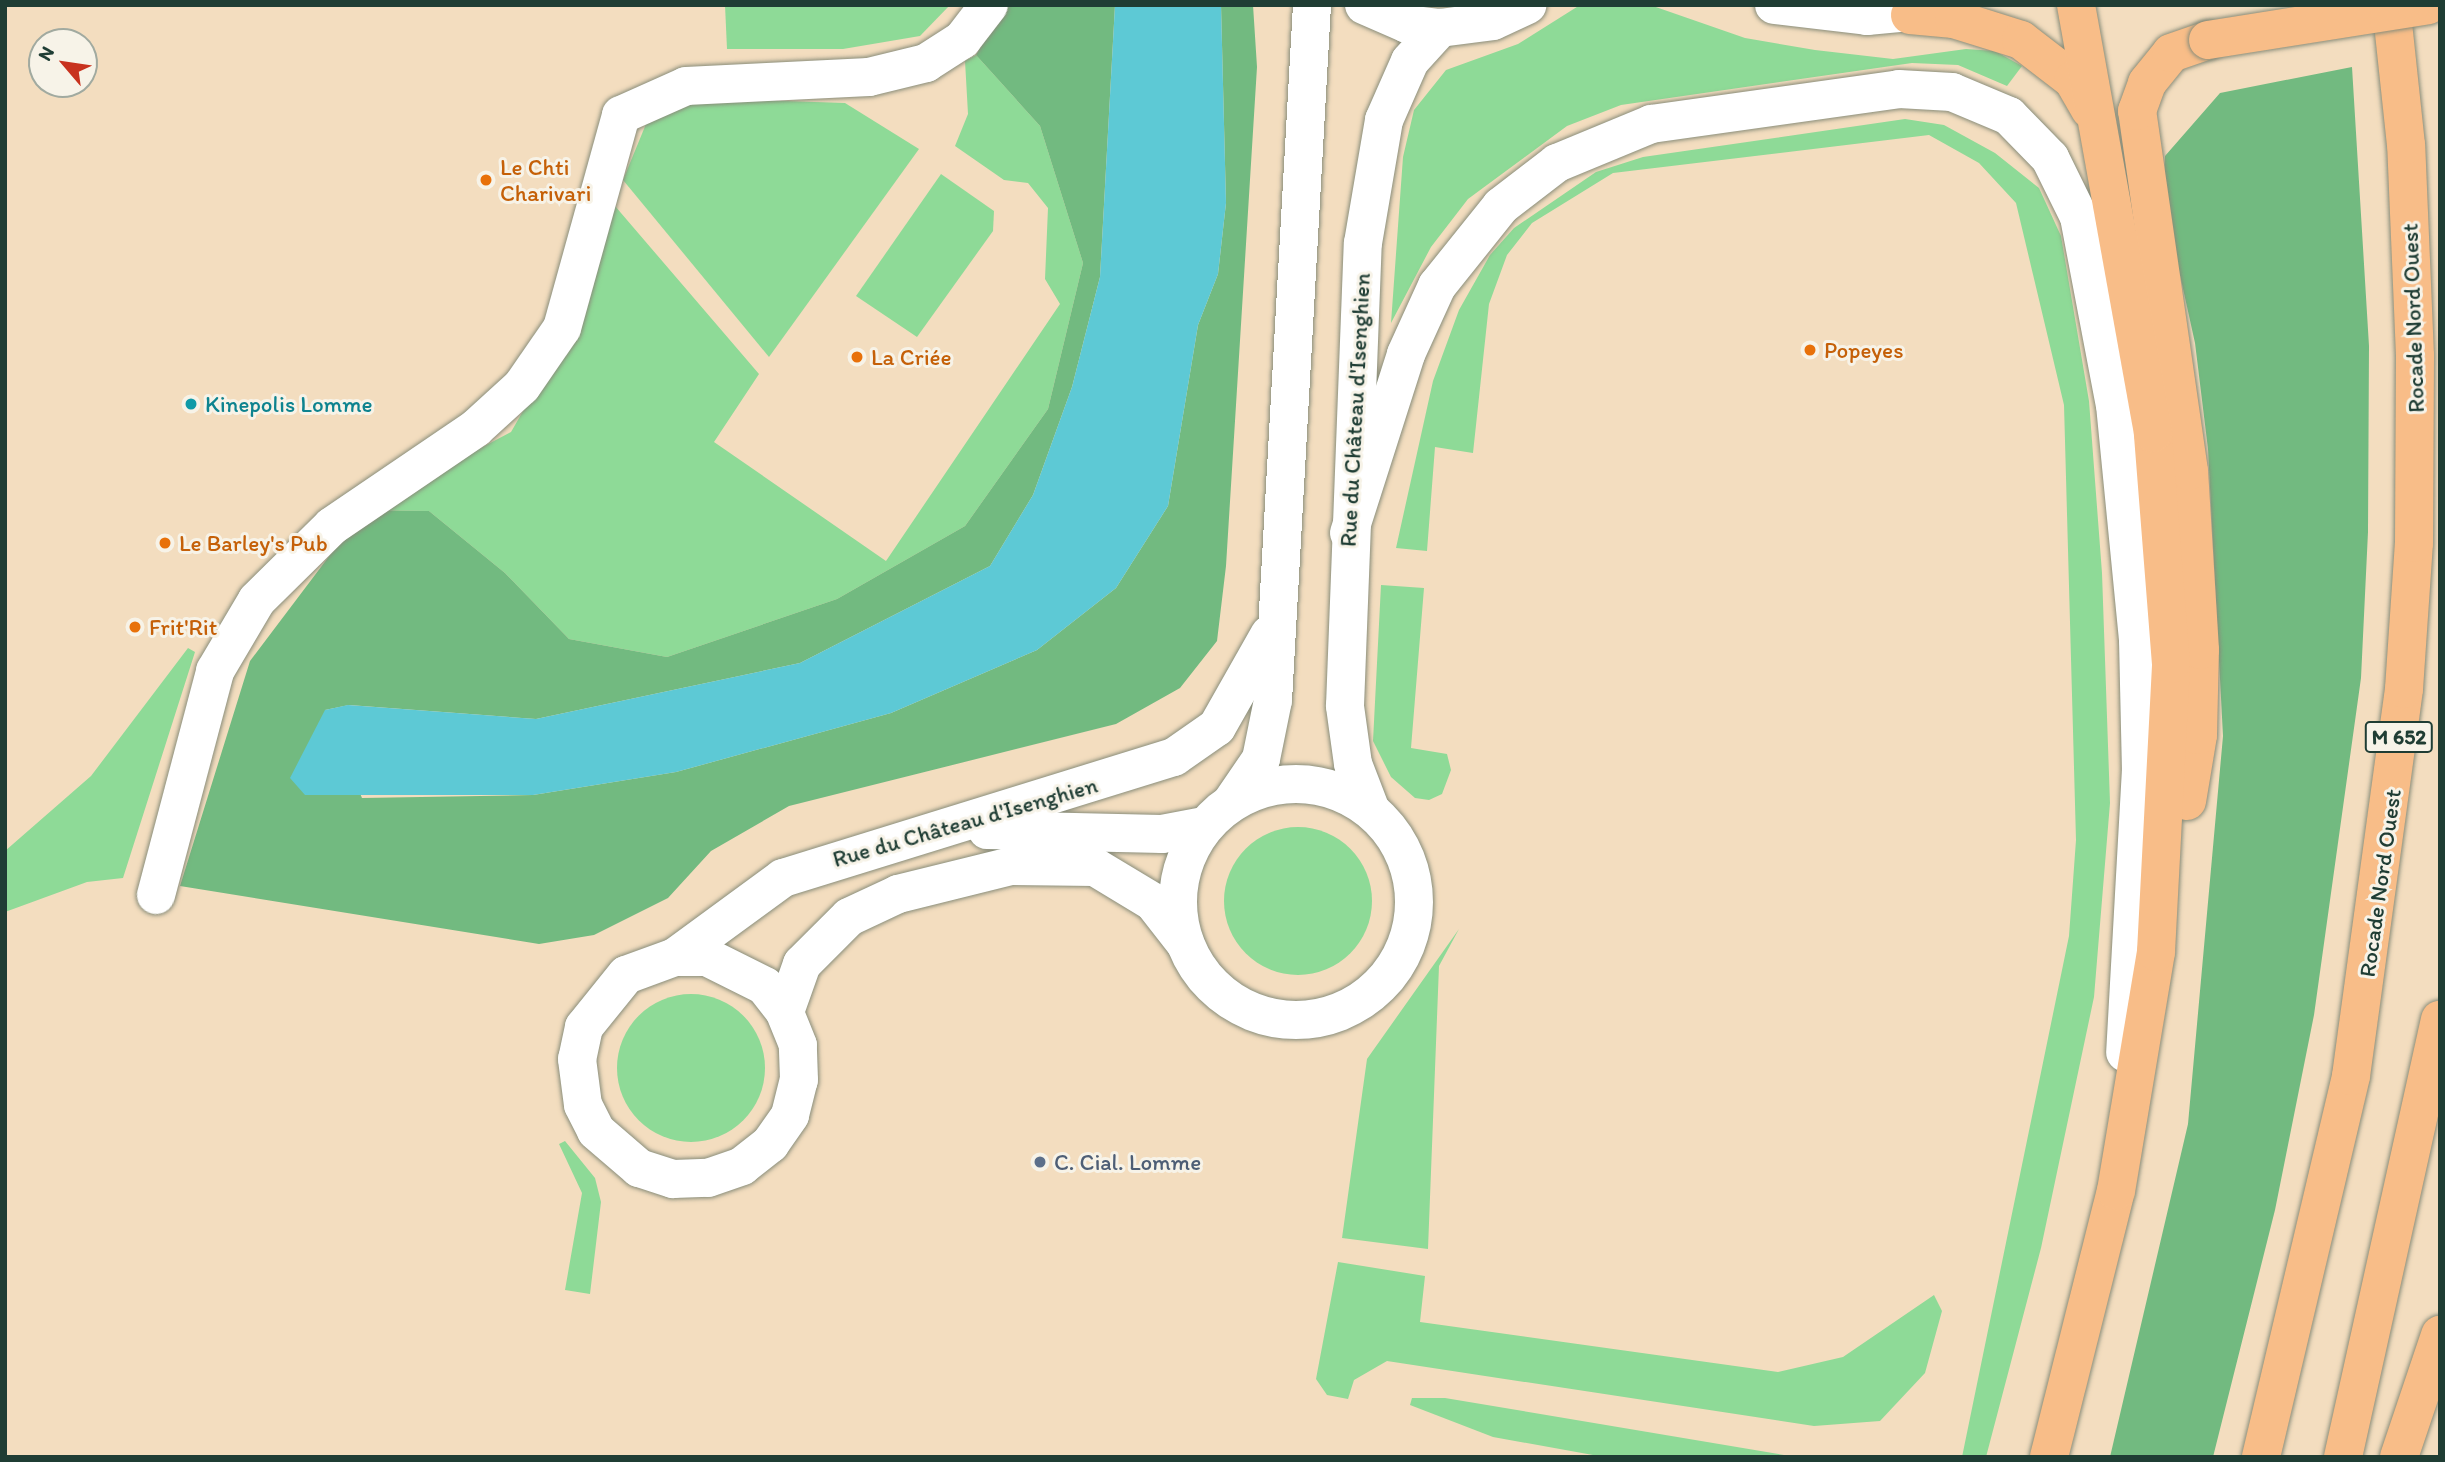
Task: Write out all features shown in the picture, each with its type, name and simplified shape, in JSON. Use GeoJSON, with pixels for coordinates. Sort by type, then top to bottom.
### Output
{"type":"FeatureCollection","features":[{"type":"Feature","properties":{"kind":"highway"},"geometry":{"type":"LineString","coordinates":[[2077,5],[2097,127],[2131,294],[2167,562],[2168,794],[2156,952]]}},
{"type":"Feature","properties":{"kind":"highway","name":"Rocade Nord Ouest"},"geometry":{"type":"LineString","coordinates":[[2261,1457],[2351,1076],[2404,689],[2414,544],[2415,356],[2406,145],[2391,5]]}},
{"type":"Feature","properties":{"kind":"highway"},"geometry":{"type":"LineString","coordinates":[[2049,1457],[2116,1191],[2156,952],[2192,775],[2200,650],[2183,414],[2137,111],[2147,83],[2171,52],[2208,40],[2428,5]]}},
{"type":"Feature","properties":{"kind":"highway"},"geometry":{"type":"LineString","coordinates":[[1910,15],[1954,19],[2021,40],[2073,80],[2097,127]]}},
{"type":"Feature","properties":{"kind":"highway"},"geometry":{"type":"LineString","coordinates":[[2343,1457],[2440,1020]]}},
{"type":"Feature","properties":{"kind":"highway"},"geometry":{"type":"LineString","coordinates":[[2399,1457],[2440,1335]]}},
{"type":"Feature","properties":{"kind":"street"},"geometry":{"type":"LineString","coordinates":[[156,895],[215,671],[257,600],[332,526],[476,428],[522,386],[562,328],[593,235],[621,115],[685,86],[869,77],[926,63],[962,40],[989,5]]}},
{"type":"Feature","properties":{"kind":"street","name":"Rue du Château d'Isenghien"},"geometry":{"type":"LineString","coordinates":[[1218,815],[1261,759],[1269,732],[1312,5]]}},
{"type":"Feature","properties":{"kind":"street"},"geometry":{"type":"LineString","coordinates":[[1364,5],[1407,24],[1440,28],[1493,21],[1527,5]]}},
{"type":"Feature","properties":{"kind":"street"},"geometry":{"type":"LineString","coordinates":[[1774,5],[1836,15],[1910,15],[1961,5]]}},
{"type":"Feature","properties":{"kind":"street","name":"Rue du Château d'Isenghien"},"geometry":{"type":"LineString","coordinates":[[1370,808],[1353,764],[1345,716],[1349,533],[1363,243],[1376,149],[1398,84],[1440,28]]}},
{"type":"Feature","properties":{"kind":"street"},"geometry":{"type":"LineString","coordinates":[[1349,533],[1406,354],[1437,286],[1501,206],[1557,163],[1651,124],[1899,89],[1952,92],[2009,116],[2050,158],[2079,217],[2100,301],[2126,499],[2141,769],[2116,1191]]}},
{"type":"Feature","properties":{"kind":"street","name":"Rue du Château d'Isenghien"},"geometry":{"type":"LineString","coordinates":[[675,957],[783,878],[1147,768],[1198,743],[1217,727],[1254,671],[1276,606]]}},
{"type":"Feature","properties":{"kind":"street"},"geometry":{"type":"LineString","coordinates":[[785,1012],[802,964],[849,917],[898,894],[1011,866],[1070,863],[1112,873],[1153,902],[1218,991],[1252,1012],[1301,1021],[1358,1003],[1398,962],[1413,927],[1415,898],[1399,843],[1370,808],[1345,793],[1286,783],[1218,815],[1163,834],[1074,828],[929,833]]}},
{"type":"Feature","properties":{"kind":"street"},"geometry":{"type":"LineString","coordinates":[[1185,943],[1179,882],[1218,815]]}},
{"type":"Feature","properties":{"kind":"street"},"geometry":{"type":"LineString","coordinates":[[675,957],[739,968],[785,1012],[798,1045],[799,1080],[790,1115],[770,1144],[742,1166],[708,1178],[673,1179],[639,1168],[596,1131],[583,1105],[577,1059],[584,1027],[601,998],[626,975],[675,957]]}},
{"type":"Feature","properties":{"kind":"green space"},"geometry":{"type":"Polygon","coordinates":[[[725,5],[950,5],[920,36],[843,49],[727,49],[725,5]]]}},
{"type":"Feature","properties":{"kind":"green space"},"geometry":{"type":"Polygon","coordinates":[[[1005,5],[1115,5],[1100,277],[1072,387],[1033,495],[990,566],[800,663],[536,719],[349,705],[325,710],[362,798],[533,795],[676,772],[891,713],[1037,650],[1116,588],[1168,506],[1198,325],[1218,274],[1226,203],[1221,5],[1253,5],[1257,67],[1226,566],[1217,641],[1180,688],[1116,724],[789,806],[711,851],[668,898],[594,935],[539,944],[180,886],[250,661],[364,510],[429,511],[505,573],[569,639],[667,657],[837,599],[965,526],[1048,409],[1083,263],[1040,126],[976,55],[1005,5]]]}},
{"type":"Feature","properties":{"kind":"green space"},"geometry":{"type":"Polygon","coordinates":[[[1580,5],[1650,5],[1745,38],[1815,50],[1893,59],[1966,49],[1995,51],[2022,66],[2007,86],[1958,65],[1912,63],[1621,105],[1567,126],[1468,199],[1431,247],[1391,323],[1403,157],[1414,110],[1446,70],[1518,44],[1580,5]]]}},
{"type":"Feature","properties":{"kind":"green space"},"geometry":{"type":"Polygon","coordinates":[[[976,55],[1040,126],[1083,263],[1048,409],[965,526],[837,599],[667,657],[569,639],[505,573],[429,511],[364,510],[511,432],[564,340],[615,206],[759,374],[714,442],[886,561],[1060,304],[1045,279],[1048,208],[1028,183],[1004,180],[955,146],[968,114],[965,61],[976,55]]]}},
{"type":"Feature","properties":{"kind":"green space"},"geometry":{"type":"Polygon","coordinates":[[[2352,67],[2369,346],[2368,532],[2361,678],[2314,1015],[2275,1210],[2213,1457],[2110,1457],[2188,1124],[2223,736],[2208,449],[2195,343],[2163,198],[2165,156],[2220,93],[2352,67]]]}},
{"type":"Feature","properties":{"kind":"green space"},"geometry":{"type":"Polygon","coordinates":[[[721,99],[845,103],[919,149],[769,357],[623,180],[646,124],[664,105],[721,99]]]}},
{"type":"Feature","properties":{"kind":"green space"},"geometry":{"type":"Polygon","coordinates":[[[1905,119],[1944,125],[1995,153],[2039,188],[2061,236],[2089,401],[2102,573],[2110,803],[2094,997],[2041,1248],[1986,1457],[1962,1457],[2069,936],[2076,840],[2064,405],[2016,203],[1979,163],[1929,135],[1613,173],[1532,223],[1507,255],[1489,304],[1473,453],[1435,447],[1427,551],[1396,548],[1433,381],[1459,310],[1490,255],[1514,228],[1596,172],[1643,157],[1905,119]]]}},
{"type":"Feature","properties":{"kind":"green space"},"geometry":{"type":"Polygon","coordinates":[[[941,174],[994,211],[993,231],[917,337],[856,296],[941,174]]]}},
{"type":"Feature","properties":{"kind":"green space"},"geometry":{"type":"Polygon","coordinates":[[[1381,585],[1424,588],[1411,748],[1447,754],[1451,770],[1442,794],[1429,800],[1415,798],[1391,777],[1373,741],[1381,585]]]}},
{"type":"Feature","properties":{"kind":"green space"},"geometry":{"type":"Polygon","coordinates":[[[188,648],[195,652],[123,878],[87,882],[5,912],[5,851],[91,776],[188,648]]]}},
{"type":"Feature","properties":{"kind":"green space"},"geometry":{"type":"Polygon","coordinates":[[[1298,827],[1326,833],[1350,849],[1366,873],[1372,901],[1366,929],[1350,953],[1326,969],[1298,975],[1270,969],[1246,953],[1230,929],[1224,901],[1230,873],[1246,849],[1270,833],[1298,827]]]}},
{"type":"Feature","properties":{"kind":"green space"},"geometry":{"type":"Polygon","coordinates":[[[1459,929],[1439,966],[1428,1249],[1342,1238],[1367,1059],[1459,929]]]}},
{"type":"Feature","properties":{"kind":"green space"},"geometry":{"type":"Polygon","coordinates":[[[691,994],[719,1000],[743,1016],[759,1040],[765,1068],[759,1096],[743,1120],[719,1136],[691,1142],[663,1136],[639,1120],[623,1096],[617,1068],[623,1040],[639,1016],[663,1000],[691,994]]]}},
{"type":"Feature","properties":{"kind":"green space"},"geometry":{"type":"Polygon","coordinates":[[[565,1141],[595,1178],[601,1202],[590,1294],[565,1290],[582,1193],[559,1144],[565,1141]]]}},
{"type":"Feature","properties":{"kind":"green space"},"geometry":{"type":"Polygon","coordinates":[[[1338,1262],[1425,1276],[1420,1322],[1778,1372],[1843,1357],[1934,1295],[1942,1311],[1925,1373],[1880,1421],[1814,1426],[1387,1361],[1354,1380],[1348,1399],[1327,1395],[1316,1379],[1338,1262]]]}},
{"type":"Feature","properties":{"kind":"green space"},"geometry":{"type":"Polygon","coordinates":[[[1412,1398],[1445,1398],[1796,1457],[1604,1457],[1493,1437],[1410,1405],[1412,1398]]]}},
{"type":"Feature","properties":{"kind":"water"},"geometry":{"type":"Polygon","coordinates":[[[1115,5],[1221,5],[1226,203],[1218,274],[1198,325],[1168,506],[1116,588],[1037,650],[891,713],[676,772],[533,795],[305,795],[290,778],[325,710],[348,705],[536,719],[800,663],[990,566],[1033,495],[1072,387],[1100,277],[1115,5]]]}},
{"type":"Feature","properties":{"kind":"place","name":"Le Chti Charivari"},"geometry":{"type":"Point","coordinates":[486,180]}},
{"type":"Feature","properties":{"kind":"place","name":"Popeyes"},"geometry":{"type":"Point","coordinates":[1810,350]}},
{"type":"Feature","properties":{"kind":"place","name":"La Criée"},"geometry":{"type":"Point","coordinates":[857,357]}},
{"type":"Feature","properties":{"kind":"place","name":"Kinepolis Lomme"},"geometry":{"type":"Point","coordinates":[191,404]}},
{"type":"Feature","properties":{"kind":"place","name":"Le Barley's Pub"},"geometry":{"type":"Point","coordinates":[165,543]}},
{"type":"Feature","properties":{"kind":"place","name":"Frit'Rit"},"geometry":{"type":"Point","coordinates":[135,627]}},
{"type":"Feature","properties":{"kind":"place","name":"C. Cial. Lomme"},"geometry":{"type":"Point","coordinates":[1040,1162]}}]}
